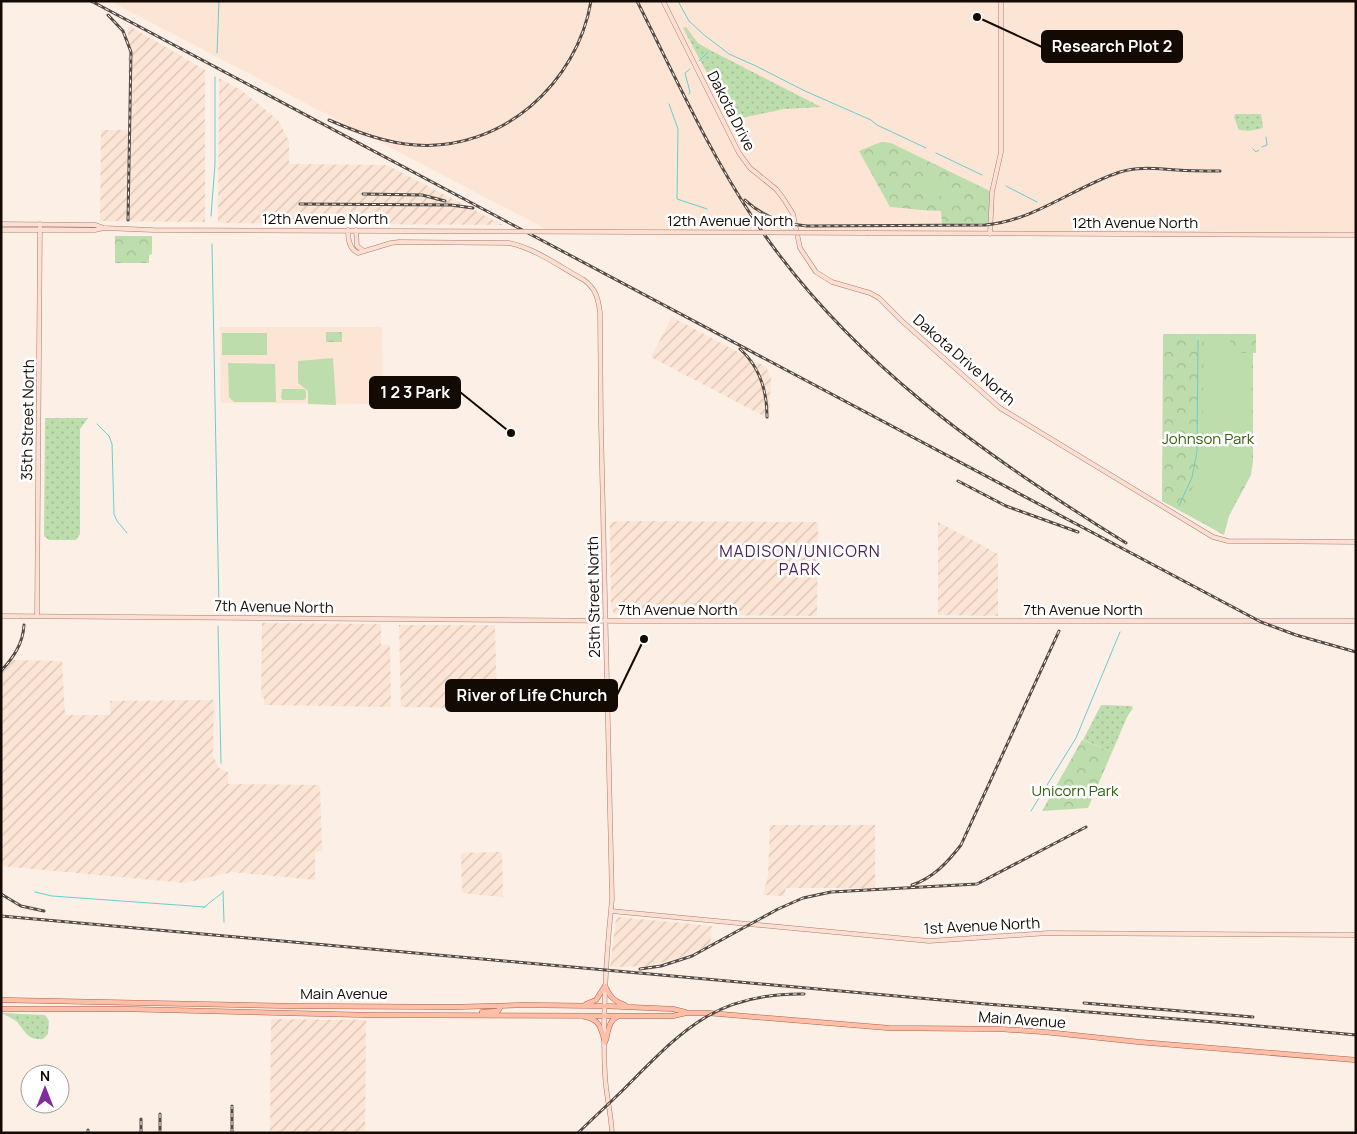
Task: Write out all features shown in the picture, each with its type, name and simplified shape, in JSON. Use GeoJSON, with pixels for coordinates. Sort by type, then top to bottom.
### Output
{"type":"FeatureCollection","features":[{"type":"Feature","properties":{"kind":"main road"},"geometry":{"type":"LineString","coordinates":[[579,1006],[593,1002],[605,986],[613,1000],[628,1007]]}},
{"type":"Feature","properties":{"kind":"main road","name":"Main Avenue"},"geometry":{"type":"LineString","coordinates":[[1,1000],[304,1006],[605,1006],[673,1009],[686,1013]]}},
{"type":"Feature","properties":{"kind":"main road"},"geometry":{"type":"LineString","coordinates":[[275,1013],[301,1010],[304,1006]]}},
{"type":"Feature","properties":{"kind":"main road"},"geometry":{"type":"LineString","coordinates":[[458,1015],[498,1011],[501,1006]]}},
{"type":"Feature","properties":{"kind":"main road","name":"Main Avenue"},"geometry":{"type":"LineString","coordinates":[[1,1009],[458,1015],[605,1014],[673,1016],[686,1013],[727,1014],[889,1028],[1037,1031],[1356,1060]]}},
{"type":"Feature","properties":{"kind":"main road"},"geometry":{"type":"LineString","coordinates":[[566,1014],[591,1017],[596,1020],[605,1042]]}},
{"type":"Feature","properties":{"kind":"main road"},"geometry":{"type":"LineString","coordinates":[[605,1042],[613,1020],[623,1015]]}},
{"type":"Feature","properties":{"kind":"street","name":"Dakota Drive"},"geometry":{"type":"LineString","coordinates":[[663,1],[739,154],[750,168],[776,189],[794,214],[800,248]]}},
{"type":"Feature","properties":{"kind":"street"},"geometry":{"type":"LineString","coordinates":[[990,234],[992,192],[1001,152],[1002,1]]}},
{"type":"Feature","properties":{"kind":"street","name":"12th Avenue North"},"geometry":{"type":"LineString","coordinates":[[1,224],[96,225],[104,228]]}},
{"type":"Feature","properties":{"kind":"street","name":"35th Street North"},"geometry":{"type":"LineString","coordinates":[[37,616],[40,224]]}},
{"type":"Feature","properties":{"kind":"street","name":"12th Avenue North"},"geometry":{"type":"LineString","coordinates":[[1,230],[95,230],[104,228],[154,230],[1356,235]]}},
{"type":"Feature","properties":{"kind":"street"},"geometry":{"type":"LineString","coordinates":[[348,230],[351,248],[355,252],[364,251]]}},
{"type":"Feature","properties":{"kind":"street"},"geometry":{"type":"LineString","coordinates":[[356,230],[357,246],[364,251]]}},
{"type":"Feature","properties":{"kind":"street","name":"12th Avenue North"},"geometry":{"type":"LineString","coordinates":[[364,251],[399,242],[509,243],[527,249],[573,274]]}},
{"type":"Feature","properties":{"kind":"street","name":"Dakota Drive North"},"geometry":{"type":"LineString","coordinates":[[800,248],[816,272],[832,282],[870,293],[879,298],[903,322],[1000,408],[1213,537],[1228,541],[1356,542]]}},
{"type":"Feature","properties":{"kind":"street","name":"25th Street North"},"geometry":{"type":"LineString","coordinates":[[573,274],[588,283],[596,292],[600,312],[611,911],[605,986],[605,1076],[612,1133]]}},
{"type":"Feature","properties":{"kind":"street","name":"7th Avenue North"},"geometry":{"type":"LineString","coordinates":[[1,616],[606,621],[1356,621]]}},
{"type":"Feature","properties":{"kind":"street","name":"1st Avenue North"},"geometry":{"type":"LineString","coordinates":[[611,911],[929,941],[1038,934],[1356,935]]}},
{"type":"Feature","properties":{"kind":"shaded area"},"geometry":{"type":"Polygon","coordinates":[[[110,1],[1356,1],[1356,232],[548,230],[110,1]]]}},
{"type":"Feature","properties":{"kind":"shaded area"},"geometry":{"type":"Polygon","coordinates":[[[128,25],[205,70],[205,222],[100,221],[101,130],[129,130],[128,25]]]}},
{"type":"Feature","properties":{"kind":"shaded area"},"geometry":{"type":"Polygon","coordinates":[[[219,78],[241,90],[278,120],[289,141],[289,164],[387,165],[503,225],[218,223],[219,78]]]}},
{"type":"Feature","properties":{"kind":"shaded area"},"geometry":{"type":"Polygon","coordinates":[[[672,317],[766,367],[771,378],[769,419],[651,357],[672,317]]]}},
{"type":"Feature","properties":{"kind":"shaded area"},"geometry":{"type":"Polygon","coordinates":[[[220,327],[382,327],[383,404],[221,403],[220,327]]]}},
{"type":"Feature","properties":{"kind":"shaded area"},"geometry":{"type":"Polygon","coordinates":[[[611,522],[816,522],[818,523],[817,616],[614,614],[611,605],[610,525],[611,522]]]}},
{"type":"Feature","properties":{"kind":"shaded area"},"geometry":{"type":"Polygon","coordinates":[[[938,522],[998,554],[998,616],[938,615],[938,522]]]}},
{"type":"Feature","properties":{"kind":"shaded area"},"geometry":{"type":"Polygon","coordinates":[[[262,623],[381,624],[381,645],[390,645],[391,707],[264,705],[264,698],[261,697],[262,623]]]}},
{"type":"Feature","properties":{"kind":"shaded area"},"geometry":{"type":"Polygon","coordinates":[[[399,625],[495,625],[497,708],[401,707],[399,625]]]}},
{"type":"Feature","properties":{"kind":"shaded area"},"geometry":{"type":"Polygon","coordinates":[[[13,660],[62,661],[65,715],[110,715],[110,701],[214,700],[213,756],[219,768],[228,772],[228,784],[320,785],[322,851],[315,852],[315,880],[232,872],[185,883],[1,866],[1,674],[13,660]]]}},
{"type":"Feature","properties":{"kind":"shaded area"},"geometry":{"type":"Polygon","coordinates":[[[770,825],[875,825],[875,888],[786,888],[784,896],[763,895],[768,876],[770,825]]]}},
{"type":"Feature","properties":{"kind":"shaded area"},"geometry":{"type":"Polygon","coordinates":[[[502,852],[503,897],[462,893],[461,853],[502,852]]]}},
{"type":"Feature","properties":{"kind":"shaded area"},"geometry":{"type":"Polygon","coordinates":[[[619,917],[712,926],[710,945],[676,959],[649,966],[610,967],[616,919],[619,917]]]}},
{"type":"Feature","properties":{"kind":"shaded area"},"geometry":{"type":"Polygon","coordinates":[[[271,1019],[366,1020],[365,1133],[270,1133],[271,1019]]]}},
{"type":"Feature","properties":{"kind":"green space"},"geometry":{"type":"Polygon","coordinates":[[[686,27],[698,43],[708,49],[821,107],[784,109],[732,120],[683,28],[686,27]]]}},
{"type":"Feature","properties":{"kind":"green space"},"geometry":{"type":"Polygon","coordinates":[[[1235,114],[1261,114],[1263,128],[1249,131],[1239,130],[1234,117],[1235,114]]]}},
{"type":"Feature","properties":{"kind":"green space"},"geometry":{"type":"Polygon","coordinates":[[[881,142],[891,143],[992,192],[990,225],[942,224],[941,211],[890,207],[859,151],[881,142]]]}},
{"type":"Feature","properties":{"kind":"green space"},"geometry":{"type":"Polygon","coordinates":[[[929,178],[934,180],[940,187],[955,191],[958,204],[951,206],[938,194],[925,190],[918,185],[919,181],[929,178]]]}},
{"type":"Feature","properties":{"kind":"green space"},"geometry":{"type":"Polygon","coordinates":[[[115,236],[152,236],[152,254],[149,255],[149,263],[115,263],[115,236]]]}},
{"type":"Feature","properties":{"kind":"green space"},"geometry":{"type":"Polygon","coordinates":[[[326,332],[342,332],[342,342],[326,342],[326,332]]]}},
{"type":"Feature","properties":{"kind":"green space"},"geometry":{"type":"Polygon","coordinates":[[[222,333],[267,333],[267,355],[222,355],[222,333]]]}},
{"type":"Feature","properties":{"kind":"green space","name":"Johnson Park"},"geometry":{"type":"Polygon","coordinates":[[[1164,334],[1256,334],[1256,353],[1253,353],[1253,461],[1251,475],[1229,516],[1224,535],[1162,501],[1164,334]]]}},
{"type":"Feature","properties":{"kind":"green space"},"geometry":{"type":"Polygon","coordinates":[[[1204,336],[1230,336],[1231,353],[1252,353],[1252,462],[1246,480],[1228,514],[1223,533],[1183,511],[1202,459],[1204,336]]]}},
{"type":"Feature","properties":{"kind":"green space"},"geometry":{"type":"Polygon","coordinates":[[[333,358],[336,405],[308,404],[308,391],[298,383],[298,361],[333,358]]]}},
{"type":"Feature","properties":{"kind":"green space"},"geometry":{"type":"Polygon","coordinates":[[[228,363],[275,364],[276,402],[234,402],[229,397],[228,363]]]}},
{"type":"Feature","properties":{"kind":"green space"},"geometry":{"type":"Polygon","coordinates":[[[282,389],[304,389],[306,391],[306,398],[304,400],[283,400],[281,398],[282,389]]]}},
{"type":"Feature","properties":{"kind":"green space"},"geometry":{"type":"Polygon","coordinates":[[[45,418],[88,418],[80,429],[80,534],[76,540],[49,540],[44,536],[45,418]]]}},
{"type":"Feature","properties":{"kind":"green space"},"geometry":{"type":"Polygon","coordinates":[[[1101,705],[1132,706],[1133,708],[1127,717],[1112,752],[1083,740],[1101,705]]]}},
{"type":"Feature","properties":{"kind":"green space","name":"Unicorn Park"},"geometry":{"type":"Polygon","coordinates":[[[1082,740],[1112,752],[1088,808],[1042,811],[1082,740]]]}},
{"type":"Feature","properties":{"kind":"green space"},"geometry":{"type":"Polygon","coordinates":[[[1,1013],[45,1015],[49,1021],[48,1034],[43,1039],[30,1037],[16,1021],[1,1013]]]}},
{"type":"Feature","properties":{"kind":"waterway"},"geometry":{"type":"LineString","coordinates":[[217,53],[219,1]]}},
{"type":"Feature","properties":{"kind":"waterway"},"geometry":{"type":"LineString","coordinates":[[678,1],[689,21],[729,54],[805,91],[871,120],[877,125],[926,148]]}},
{"type":"Feature","properties":{"kind":"waterway"},"geometry":{"type":"LineString","coordinates":[[699,61],[708,52]]}},
{"type":"Feature","properties":{"kind":"waterway"},"geometry":{"type":"LineString","coordinates":[[689,94],[685,73],[690,69]]}},
{"type":"Feature","properties":{"kind":"waterway"},"geometry":{"type":"LineString","coordinates":[[211,216],[215,164],[215,77]]}},
{"type":"Feature","properties":{"kind":"waterway"},"geometry":{"type":"LineString","coordinates":[[669,104],[678,129],[677,199],[707,209]]}},
{"type":"Feature","properties":{"kind":"waterway"},"geometry":{"type":"LineString","coordinates":[[1262,147],[1267,145],[1266,137]]}},
{"type":"Feature","properties":{"kind":"waterway"},"geometry":{"type":"LineString","coordinates":[[1253,149],[1256,152],[1259,150]]}},
{"type":"Feature","properties":{"kind":"waterway"},"geometry":{"type":"LineString","coordinates":[[936,153],[982,175]]}},
{"type":"Feature","properties":{"kind":"waterway"},"geometry":{"type":"LineString","coordinates":[[1006,186],[1037,202]]}},
{"type":"Feature","properties":{"kind":"waterway"},"geometry":{"type":"LineString","coordinates":[[212,244],[219,609]]}},
{"type":"Feature","properties":{"kind":"waterway"},"geometry":{"type":"LineString","coordinates":[[1179,506],[1192,477],[1197,452],[1198,340]]}},
{"type":"Feature","properties":{"kind":"waterway"},"geometry":{"type":"LineString","coordinates":[[97,424],[109,436],[112,444],[114,514],[127,533]]}},
{"type":"Feature","properties":{"kind":"waterway"},"geometry":{"type":"LineString","coordinates":[[218,626],[221,763]]}},
{"type":"Feature","properties":{"kind":"waterway"},"geometry":{"type":"LineString","coordinates":[[1031,811],[1076,738],[1120,632]]}},
{"type":"Feature","properties":{"kind":"waterway"},"geometry":{"type":"LineString","coordinates":[[223,891],[224,922]]}},
{"type":"Feature","properties":{"kind":"waterway"},"geometry":{"type":"LineString","coordinates":[[35,892],[52,896],[205,907]]}},
{"type":"Feature","properties":{"kind":"waterway"},"geometry":{"type":"LineString","coordinates":[[203,908],[222,893]]}},
{"type":"Feature","properties":{"kind":"railway"},"geometry":{"type":"LineString","coordinates":[[91,1],[1261,622],[1296,635],[1356,652]]}},
{"type":"Feature","properties":{"kind":"railway"},"geometry":{"type":"LineString","coordinates":[[329,120],[371,136],[405,144],[448,144],[478,137],[505,124],[531,106],[552,85],[570,59],[583,31],[591,1]]}},
{"type":"Feature","properties":{"kind":"railway"},"geometry":{"type":"LineString","coordinates":[[637,1],[721,166],[753,218],[790,269],[831,316],[875,360],[970,439],[1073,510],[1126,543]]}},
{"type":"Feature","properties":{"kind":"railway"},"geometry":{"type":"LineString","coordinates":[[108,15],[123,31],[131,52],[128,220]]}},
{"type":"Feature","properties":{"kind":"railway"},"geometry":{"type":"LineString","coordinates":[[745,200],[759,211],[774,219],[807,226],[985,225],[1020,217],[1103,178],[1127,170],[1148,168],[1220,171]]}},
{"type":"Feature","properties":{"kind":"railway"},"geometry":{"type":"LineString","coordinates":[[363,194],[422,195],[445,201]]}},
{"type":"Feature","properties":{"kind":"railway"},"geometry":{"type":"LineString","coordinates":[[300,204],[451,205],[473,208]]}},
{"type":"Feature","properties":{"kind":"railway"},"geometry":{"type":"LineString","coordinates":[[740,349],[753,364],[761,380],[766,398],[767,417]]}},
{"type":"Feature","properties":{"kind":"railway"},"geometry":{"type":"LineString","coordinates":[[958,481],[1006,506],[1078,532]]}},
{"type":"Feature","properties":{"kind":"railway"},"geometry":{"type":"LineString","coordinates":[[1,671],[17,650],[22,638],[24,625]]}},
{"type":"Feature","properties":{"kind":"railway"},"geometry":{"type":"LineString","coordinates":[[912,885],[927,878],[939,869],[961,845],[1059,631]]}},
{"type":"Feature","properties":{"kind":"railway"},"geometry":{"type":"LineString","coordinates":[[640,969],[661,966],[692,956],[778,909],[803,898],[831,892],[977,884],[1086,827]]}},
{"type":"Feature","properties":{"kind":"railway"},"geometry":{"type":"LineString","coordinates":[[1,894],[21,906],[44,911]]}},
{"type":"Feature","properties":{"kind":"railway"},"geometry":{"type":"LineString","coordinates":[[1,916],[1356,1035]]}},
{"type":"Feature","properties":{"kind":"railway"},"geometry":{"type":"LineString","coordinates":[[578,1133],[665,1049],[703,1019],[724,1008],[747,1000],[773,995],[804,994]]}},
{"type":"Feature","properties":{"kind":"railway"},"geometry":{"type":"LineString","coordinates":[[1084,1003],[1253,1017]]}},
{"type":"Feature","properties":{"kind":"railway"},"geometry":{"type":"LineString","coordinates":[[232,1106],[232,1133]]}},
{"type":"Feature","properties":{"kind":"railway"},"geometry":{"type":"LineString","coordinates":[[160,1114],[160,1133]]}},
{"type":"Feature","properties":{"kind":"railway"},"geometry":{"type":"LineString","coordinates":[[141,1119],[141,1133]]}},
{"type":"Feature","properties":{"kind":"place","name":"Research Plot 2"},"geometry":{"type":"Point","coordinates":[977,17]}},
{"type":"Feature","properties":{"kind":"place","name":"1 2 3 Park"},"geometry":{"type":"Point","coordinates":[511,433]}},
{"type":"Feature","properties":{"kind":"place","name":"River of Life Church"},"geometry":{"type":"Point","coordinates":[644,639]}},
{"type":"Feature","properties":{"kind":"district","name":"MADISON/UNICORN PARK"},"geometry":{"type":"Point","coordinates":[800,560]}}]}
